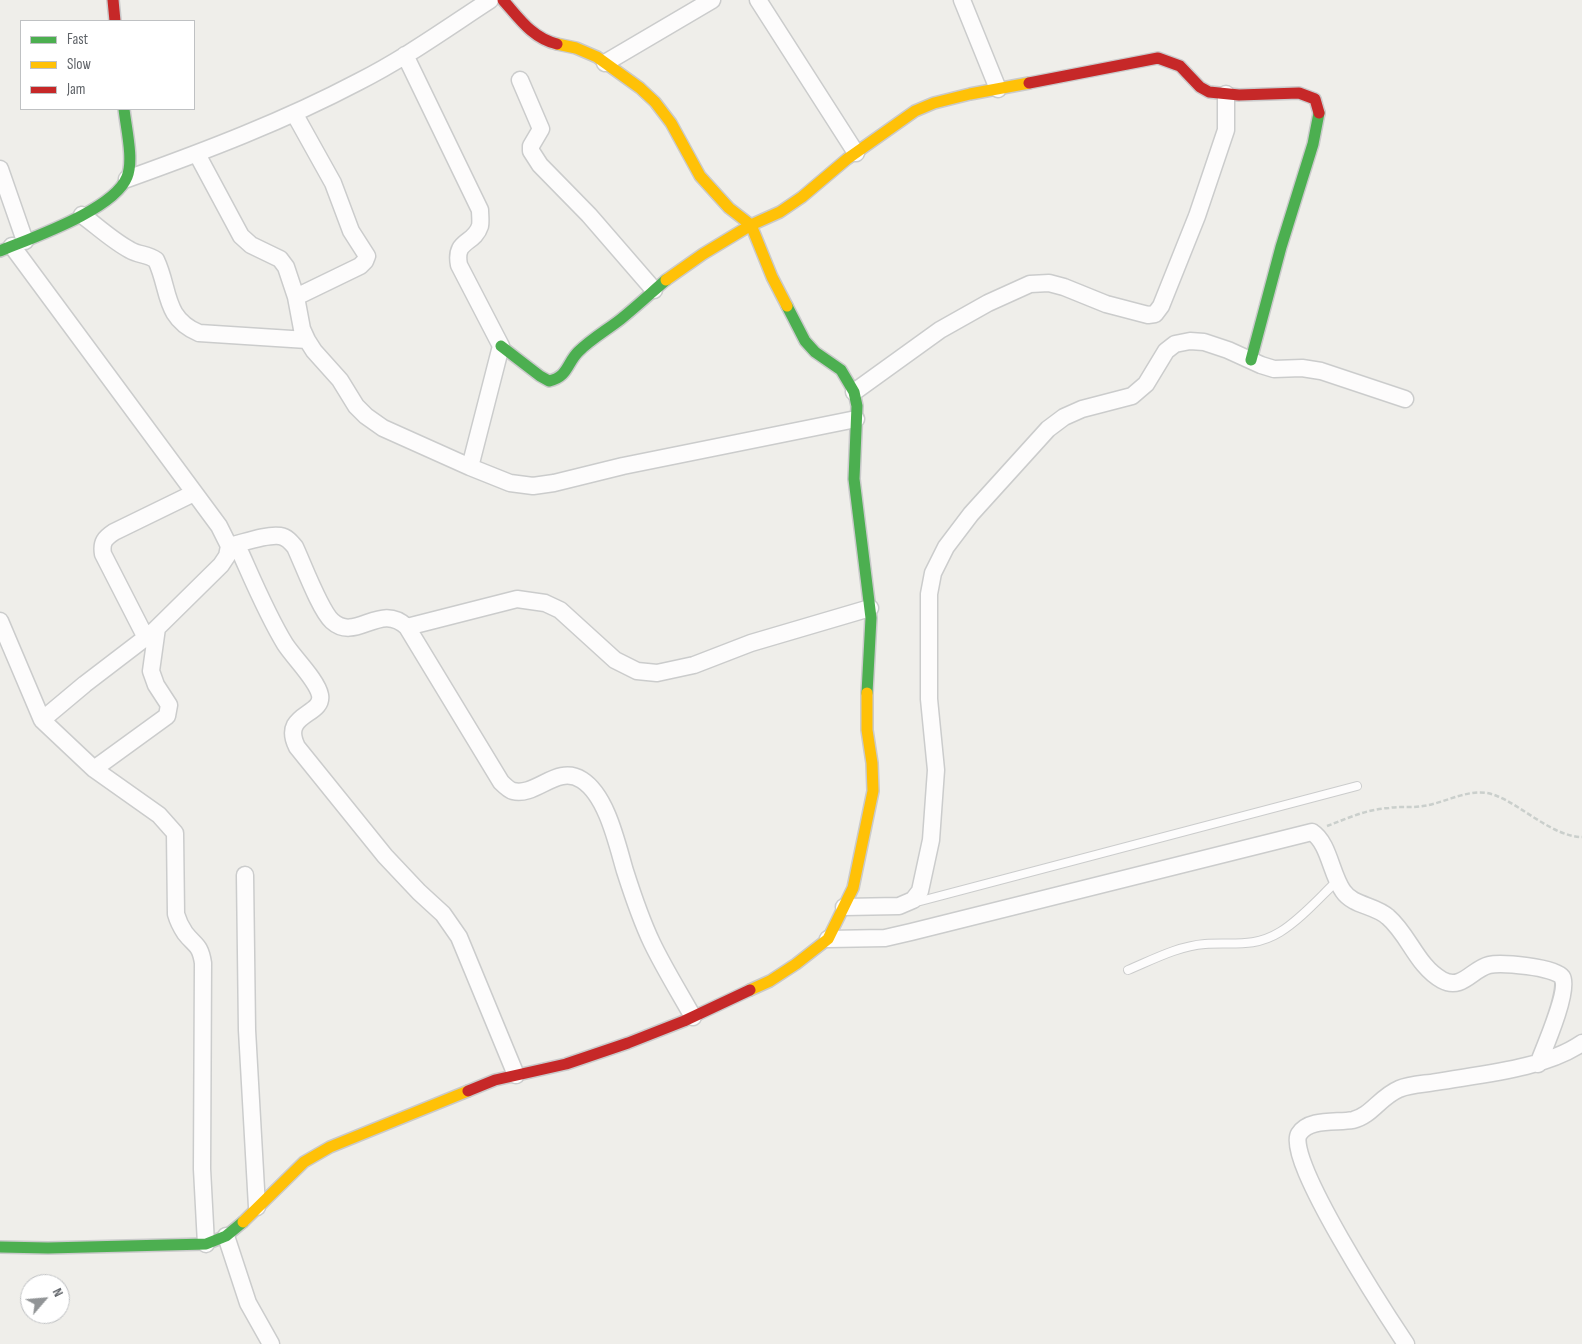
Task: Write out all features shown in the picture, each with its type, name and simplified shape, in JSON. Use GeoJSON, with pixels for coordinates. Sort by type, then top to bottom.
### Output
{"type":"FeatureCollection","features":[{"type":"Feature","properties":{"kind":"main road"},"geometry":{"type":"LineString","coordinates":[[113,0],[115,20]]}},
{"type":"Feature","properties":{"kind":"main road"},"geometry":{"type":"LineString","coordinates":[[0,1247],[48,1248],[206,1244],[226,1236],[304,1162],[330,1146],[420,1112],[495,1080],[566,1064],[628,1043],[693,1017],[770,981],[828,939],[853,888],[873,791],[872,763],[867,730],[870,608],[854,479],[857,406],[854,392],[841,370],[815,352],[805,341],[772,277],[751,225],[729,208],[700,176],[671,123],[655,102],[640,88],[597,57],[576,48],[546,41],[531,31],[503,0]]}},
{"type":"Feature","properties":{"kind":"main road"},"geometry":{"type":"LineString","coordinates":[[501,346],[540,376],[549,381],[554,380],[563,375],[575,355],[584,346],[621,319],[654,290],[703,254],[751,225],[780,212],[802,197],[856,153],[915,111],[934,104],[998,88],[1158,58],[1170,60],[1180,66],[1199,86],[1208,92],[1226,94],[1307,94],[1315,99],[1320,113],[1313,144],[1281,247],[1251,360]]}},
{"type":"Feature","properties":{"kind":"main road"},"geometry":{"type":"LineString","coordinates":[[13,246],[82,215],[114,196],[127,179],[128,159],[124,110]]}},
{"type":"Feature","properties":{"kind":"street"},"geometry":{"type":"LineString","coordinates":[[127,179],[197,154],[294,113],[360,82],[490,0]]}},
{"type":"Feature","properties":{"kind":"street"},"geometry":{"type":"LineString","coordinates":[[605,63],[712,0]]}},
{"type":"Feature","properties":{"kind":"street"},"geometry":{"type":"LineString","coordinates":[[758,0],[856,153]]}},
{"type":"Feature","properties":{"kind":"street"},"geometry":{"type":"LineString","coordinates":[[962,0],[998,88]]}},
{"type":"Feature","properties":{"kind":"street"},"geometry":{"type":"LineString","coordinates":[[405,55],[480,210],[481,224],[477,232],[459,249],[457,256],[459,265],[501,346],[470,467]]}},
{"type":"Feature","properties":{"kind":"street"},"geometry":{"type":"LineString","coordinates":[[520,80],[541,129],[531,146],[540,165],[589,216],[654,290]]}},
{"type":"Feature","properties":{"kind":"street"},"geometry":{"type":"LineString","coordinates":[[854,392],[940,330],[988,303],[1030,284],[1048,283],[1064,287],[1106,304],[1148,315],[1155,314],[1162,306],[1210,181],[1226,130],[1226,94]]}},
{"type":"Feature","properties":{"kind":"street"},"geometry":{"type":"LineString","coordinates":[[294,113],[333,183],[351,232],[367,256],[360,266],[296,297]]}},
{"type":"Feature","properties":{"kind":"street"},"geometry":{"type":"LineString","coordinates":[[197,154],[241,236],[251,245],[280,259],[286,267],[296,297],[302,329],[307,340],[314,351],[340,380],[356,406],[383,428],[470,467],[510,483],[522,485],[554,483],[624,466],[856,419]]}},
{"type":"Feature","properties":{"kind":"street"},"geometry":{"type":"LineString","coordinates":[[0,169],[13,246],[233,545],[286,646],[317,687],[320,697],[317,705],[294,726],[292,737],[297,747],[385,856],[443,914],[458,937],[516,1075]]}},
{"type":"Feature","properties":{"kind":"street"},"geometry":{"type":"LineString","coordinates":[[82,215],[123,246],[132,251],[151,256],[156,260],[170,303],[177,316],[187,328],[200,333],[307,340]]}},
{"type":"Feature","properties":{"kind":"street"},"geometry":{"type":"LineString","coordinates":[[844,907],[899,906],[912,900],[920,892],[931,840],[936,770],[929,699],[929,594],[934,573],[946,547],[971,514],[1048,430],[1064,417],[1082,409],[1132,396],[1146,384],[1166,351],[1174,344],[1190,341],[1204,342],[1228,350],[1274,369],[1302,368],[1321,371],[1405,399]]}},
{"type":"Feature","properties":{"kind":"street"},"geometry":{"type":"LineString","coordinates":[[94,769],[167,716],[169,705],[156,685],[151,671],[152,633],[103,554],[102,545],[106,537],[114,532],[194,493]]}},
{"type":"Feature","properties":{"kind":"street"},"geometry":{"type":"LineString","coordinates":[[42,720],[85,684],[152,633],[221,565],[233,545],[273,536],[282,536],[295,547],[330,620],[338,626],[348,628],[386,618],[395,618],[408,627],[501,782],[511,791],[520,792],[554,778],[567,775],[581,779],[591,788],[606,812],[635,900],[652,942],[693,1017]]}},
{"type":"Feature","properties":{"kind":"street"},"geometry":{"type":"LineString","coordinates":[[408,627],[517,599],[545,603],[560,610],[615,660],[637,671],[657,673],[694,665],[751,643],[870,608]]}},
{"type":"Feature","properties":{"kind":"street"},"geometry":{"type":"LineString","coordinates":[[0,621],[42,720],[94,769],[158,815],[175,833],[176,914],[186,935],[198,945],[202,954],[203,964],[202,1169],[206,1244]]}},
{"type":"Feature","properties":{"kind":"street"},"geometry":{"type":"LineString","coordinates":[[828,939],[857,940],[894,936],[1312,832],[1320,836],[1337,881],[1344,893],[1353,900],[1379,909],[1389,917],[1428,968],[1441,979],[1450,983],[1461,982],[1486,965],[1499,963],[1516,964],[1552,971],[1564,979],[1563,992],[1553,1026],[1538,1064]]}},
{"type":"Feature","properties":{"kind":"street"},"geometry":{"type":"LineString","coordinates":[[246,875],[247,1030],[257,1207]]}},
{"type":"Feature","properties":{"kind":"street"},"geometry":{"type":"LineString","coordinates":[[1406,1344],[1328,1219],[1313,1188],[1297,1146],[1299,1134],[1315,1124],[1354,1120],[1366,1116],[1377,1103],[1400,1088],[1538,1064],[1570,1052],[1582,1043]]}},
{"type":"Feature","properties":{"kind":"street"},"geometry":{"type":"LineString","coordinates":[[226,1236],[248,1303],[271,1344]]}},
{"type":"Feature","properties":{"kind":"lane"},"geometry":{"type":"LineString","coordinates":[[899,906],[1357,786]]}},
{"type":"Feature","properties":{"kind":"lane"},"geometry":{"type":"LineString","coordinates":[[1128,970],[1183,948],[1204,944],[1238,945],[1254,943],[1279,933],[1298,919],[1337,881]]}},
{"type":"Feature","properties":{"kind":"path"},"geometry":{"type":"LineString","coordinates":[[1312,832],[1359,814],[1387,808],[1423,806],[1470,793],[1484,792],[1496,795],[1556,830],[1582,837]]}},
{"type":"Feature","properties":{"kind":"traffic: fast"},"geometry":{"type":"LineString","coordinates":[[0,251],[70,222],[106,201],[119,189],[127,177],[130,162],[124,110]]}},
{"type":"Feature","properties":{"kind":"traffic: fast"},"geometry":{"type":"LineString","coordinates":[[1251,360],[1281,247],[1313,144],[1319,113]]}},
{"type":"Feature","properties":{"kind":"traffic: fast"},"geometry":{"type":"LineString","coordinates":[[501,346],[540,376],[549,381],[555,379],[564,373],[574,356],[583,347],[621,319],[666,280]]}},
{"type":"Feature","properties":{"kind":"traffic: fast"},"geometry":{"type":"LineString","coordinates":[[787,306],[805,341],[815,352],[841,370],[854,392],[857,406],[854,479],[871,618],[867,693]]}},
{"type":"Feature","properties":{"kind":"traffic: fast"},"geometry":{"type":"LineString","coordinates":[[0,1247],[48,1248],[206,1244],[226,1236],[243,1222]]}},
{"type":"Feature","properties":{"kind":"traffic: slow"},"geometry":{"type":"LineString","coordinates":[[557,44],[576,48],[597,57],[640,88],[655,102],[671,123],[700,176],[729,208],[751,225],[772,277],[787,306]]}},
{"type":"Feature","properties":{"kind":"traffic: slow"},"geometry":{"type":"LineString","coordinates":[[666,280],[703,254],[751,225],[780,212],[802,197],[847,159],[915,111],[934,103],[970,94],[1029,83]]}},
{"type":"Feature","properties":{"kind":"traffic: slow"},"geometry":{"type":"LineString","coordinates":[[750,990],[770,981],[828,939],[853,888],[873,791],[872,763],[867,730],[867,693]]}},
{"type":"Feature","properties":{"kind":"traffic: slow"},"geometry":{"type":"LineString","coordinates":[[243,1222],[304,1162],[330,1147],[468,1091]]}},
{"type":"Feature","properties":{"kind":"traffic: jam"},"geometry":{"type":"LineString","coordinates":[[113,0],[115,20]]}},
{"type":"Feature","properties":{"kind":"traffic: jam"},"geometry":{"type":"LineString","coordinates":[[503,0],[533,32],[557,44]]}},
{"type":"Feature","properties":{"kind":"traffic: jam"},"geometry":{"type":"LineString","coordinates":[[1029,83],[1158,58],[1180,66],[1200,87],[1209,92],[1239,95],[1299,93],[1315,99],[1319,113]]}},
{"type":"Feature","properties":{"kind":"traffic: jam"},"geometry":{"type":"LineString","coordinates":[[468,1091],[495,1080],[566,1064],[628,1043],[684,1021],[750,990]]}}]}
